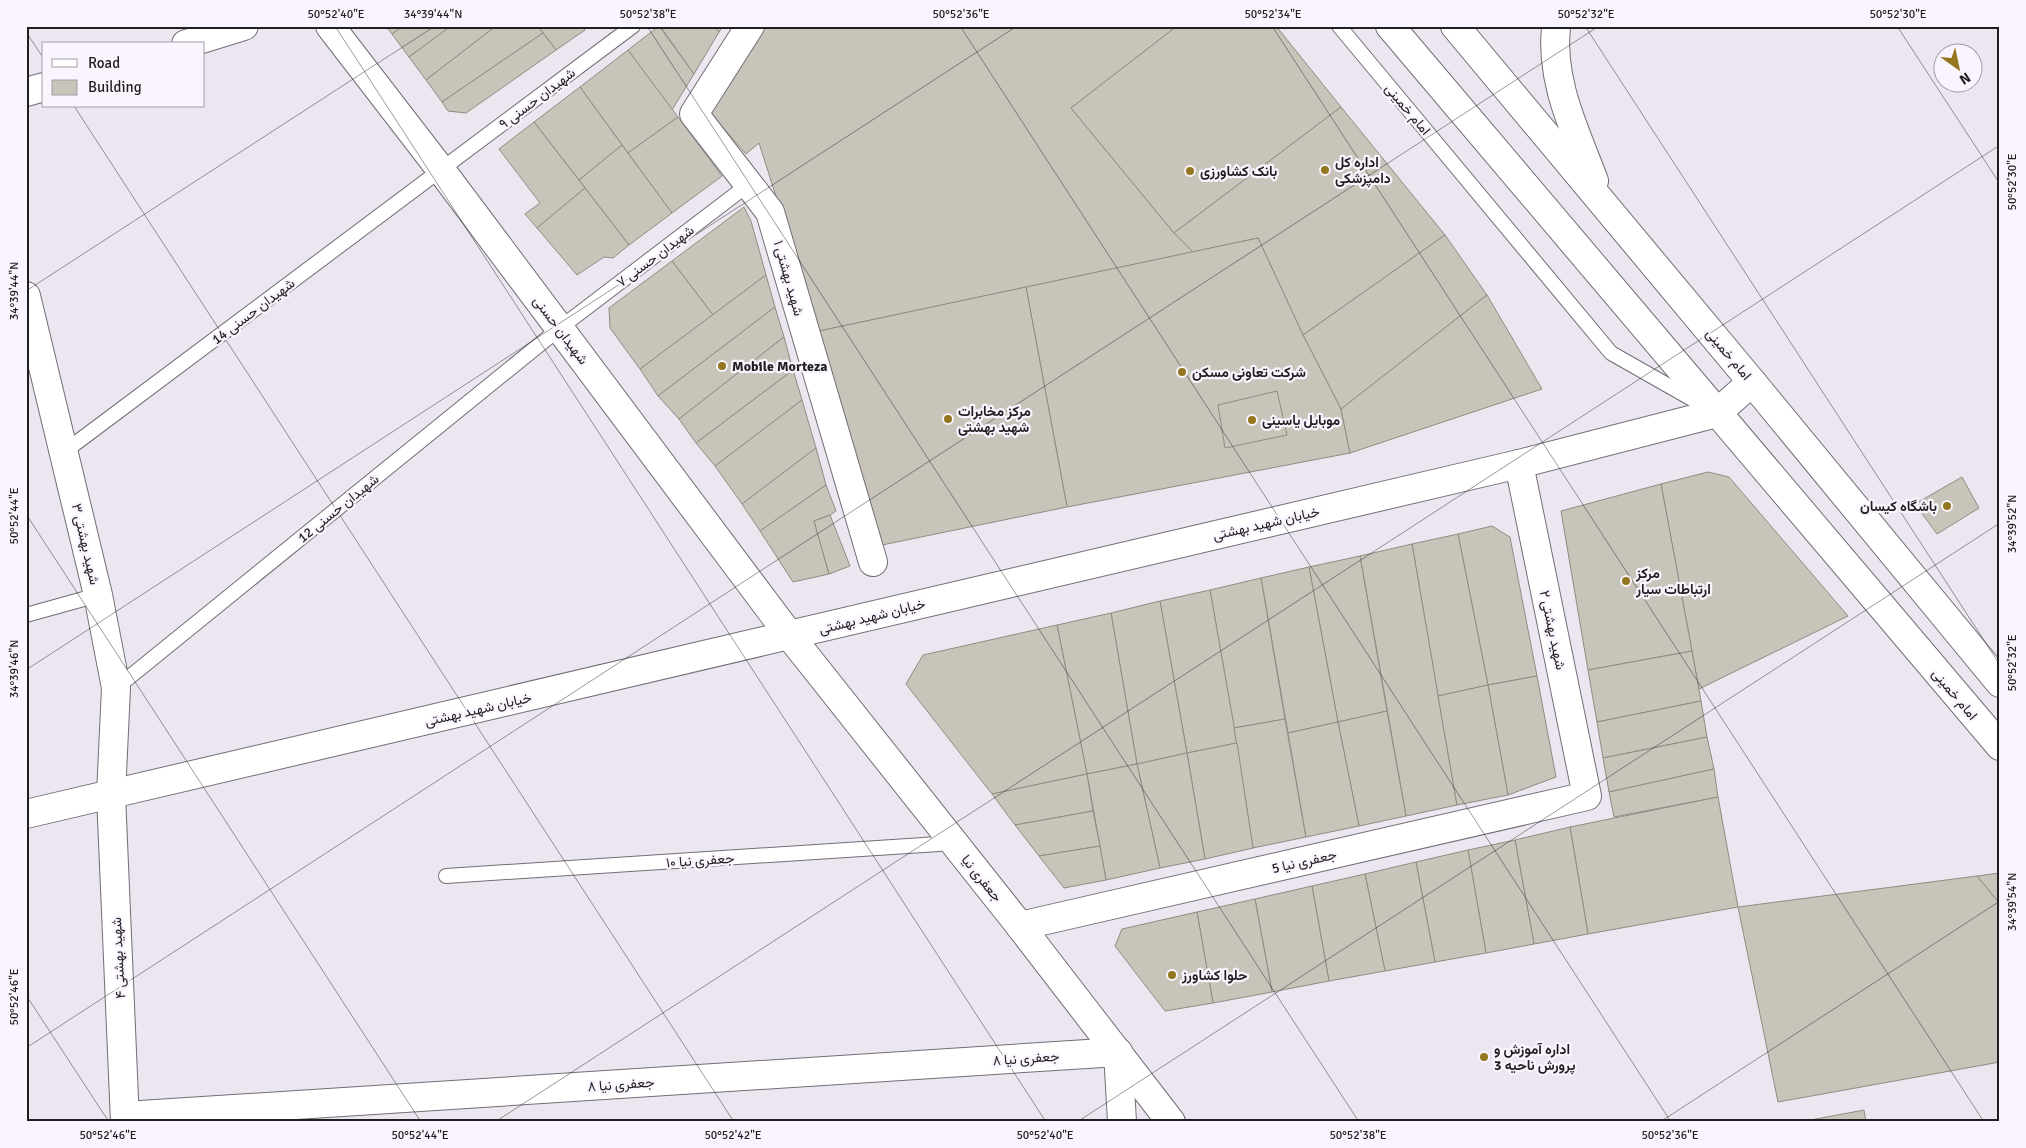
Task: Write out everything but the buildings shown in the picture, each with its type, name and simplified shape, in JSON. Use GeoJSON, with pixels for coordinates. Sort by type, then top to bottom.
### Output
{"type":"FeatureCollection","features":[{"type":"Feature","properties":{"kind":"street"},"geometry":{"type":"LineString","coordinates":[[192,42],[244,26]]}},
{"type":"Feature","properties":{"kind":"street","name":"شهیدان حسنی"},"geometry":{"type":"LineString","coordinates":[[330,26],[441,170],[790,636]]}},
{"type":"Feature","properties":{"kind":"street","name":"شهید بهشتی ۱"},"geometry":{"type":"LineString","coordinates":[[750,26],[694,114],[770,212],[873,562]]}},
{"type":"Feature","properties":{"kind":"street","name":"امام خمینی"},"geometry":{"type":"LineString","coordinates":[[1390,26],[2000,746]]}},
{"type":"Feature","properties":{"kind":"street","name":"امام خمینی"},"geometry":{"type":"LineString","coordinates":[[1455,26],[2000,683]]}},
{"type":"Feature","properties":{"kind":"street"},"geometry":{"type":"LineString","coordinates":[[1556,26],[1554,43],[1560,90],[1602,201]]}},
{"type":"Feature","properties":{"kind":"street"},"geometry":{"type":"LineString","coordinates":[[26,92],[42,88]]}},
{"type":"Feature","properties":{"kind":"street","name":"شهید بهشتی ۳"},"geometry":{"type":"LineString","coordinates":[[26,296],[39,372],[64,452],[98,595],[116,688],[111,795]]}},
{"type":"Feature","properties":{"kind":"street"},"geometry":{"type":"LineString","coordinates":[[1716,413],[1752,382]]}},
{"type":"Feature","properties":{"kind":"street","name":"خیابان شهید بهشتی"},"geometry":{"type":"LineString","coordinates":[[26,814],[1519,464],[1716,413]]}},
{"type":"Feature","properties":{"kind":"street","name":"شهید بهشتی ۲"},"geometry":{"type":"LineString","coordinates":[[1519,464],[1587,796]]}},
{"type":"Feature","properties":{"kind":"street","name":"جعفری نیا"},"geometry":{"type":"LineString","coordinates":[[790,636],[1020,926],[1171,1122]]}},
{"type":"Feature","properties":{"kind":"street","name":"شهید بهشتی ۴"},"geometry":{"type":"LineString","coordinates":[[111,795],[125,1119]]}},
{"type":"Feature","properties":{"kind":"street","name":"جعفری نیا 5"},"geometry":{"type":"LineString","coordinates":[[1020,926],[1587,796]]}},
{"type":"Feature","properties":{"kind":"street"},"geometry":{"type":"LineString","coordinates":[[1118,1052],[1122,1122]]}},
{"type":"Feature","properties":{"kind":"street","name":"جعفری نیا ۸"},"geometry":{"type":"LineString","coordinates":[[125,1119],[1118,1052]]}},
{"type":"Feature","properties":{"kind":"lane","name":"شهیدان حسنی ۹"},"geometry":{"type":"LineString","coordinates":[[441,170],[633,26]]}},
{"type":"Feature","properties":{"kind":"lane","name":"امام خمینی"},"geometry":{"type":"LineString","coordinates":[[1339,26],[1612,352],[1716,413]]}},
{"type":"Feature","properties":{"kind":"lane","name":"شهیدان حسنی 14"},"geometry":{"type":"LineString","coordinates":[[64,452],[441,170]]}},
{"type":"Feature","properties":{"kind":"lane","name":"شهیدان حسنی ۷"},"geometry":{"type":"LineString","coordinates":[[560,328],[749,184]]}},
{"type":"Feature","properties":{"kind":"lane","name":"شهیدان حسنی 12"},"geometry":{"type":"LineString","coordinates":[[116,688],[560,328]]}},
{"type":"Feature","properties":{"kind":"lane"},"geometry":{"type":"LineString","coordinates":[[26,615],[98,595]]}},
{"type":"Feature","properties":{"kind":"lane","name":"جعفری نیا ۱۰"},"geometry":{"type":"LineString","coordinates":[[446,876],[954,843]]}},
{"type":"Feature","properties":{"kind":"place","name":"اداره کل دامپزشکی"},"geometry":{"type":"Point","coordinates":[1325,170]}},
{"type":"Feature","properties":{"kind":"place","name":"بانک کشاورزی"},"geometry":{"type":"Point","coordinates":[1190,171]}},
{"type":"Feature","properties":{"kind":"place","name":"Mobile Morteza"},"geometry":{"type":"Point","coordinates":[722,366]}},
{"type":"Feature","properties":{"kind":"place","name":"شرکت تعاونی مسکن"},"geometry":{"type":"Point","coordinates":[1182,372]}},
{"type":"Feature","properties":{"kind":"place","name":"مرکز مخابرات شهید بهشتی"},"geometry":{"type":"Point","coordinates":[948,419]}},
{"type":"Feature","properties":{"kind":"place","name":"موبایل یاسینی"},"geometry":{"type":"Point","coordinates":[1252,420]}},
{"type":"Feature","properties":{"kind":"place","name":"باشگاه کیسان"},"geometry":{"type":"Point","coordinates":[1947,506]}},
{"type":"Feature","properties":{"kind":"place","name":"مرکز ارتباطات سیار"},"geometry":{"type":"Point","coordinates":[1626,581]}},
{"type":"Feature","properties":{"kind":"place","name":"حلوا کشاورز"},"geometry":{"type":"Point","coordinates":[1172,975]}},
{"type":"Feature","properties":{"kind":"place","name":"اداره آموزش و پرورش ناحیه 3"},"geometry":{"type":"Point","coordinates":[1484,1057]}}]}
